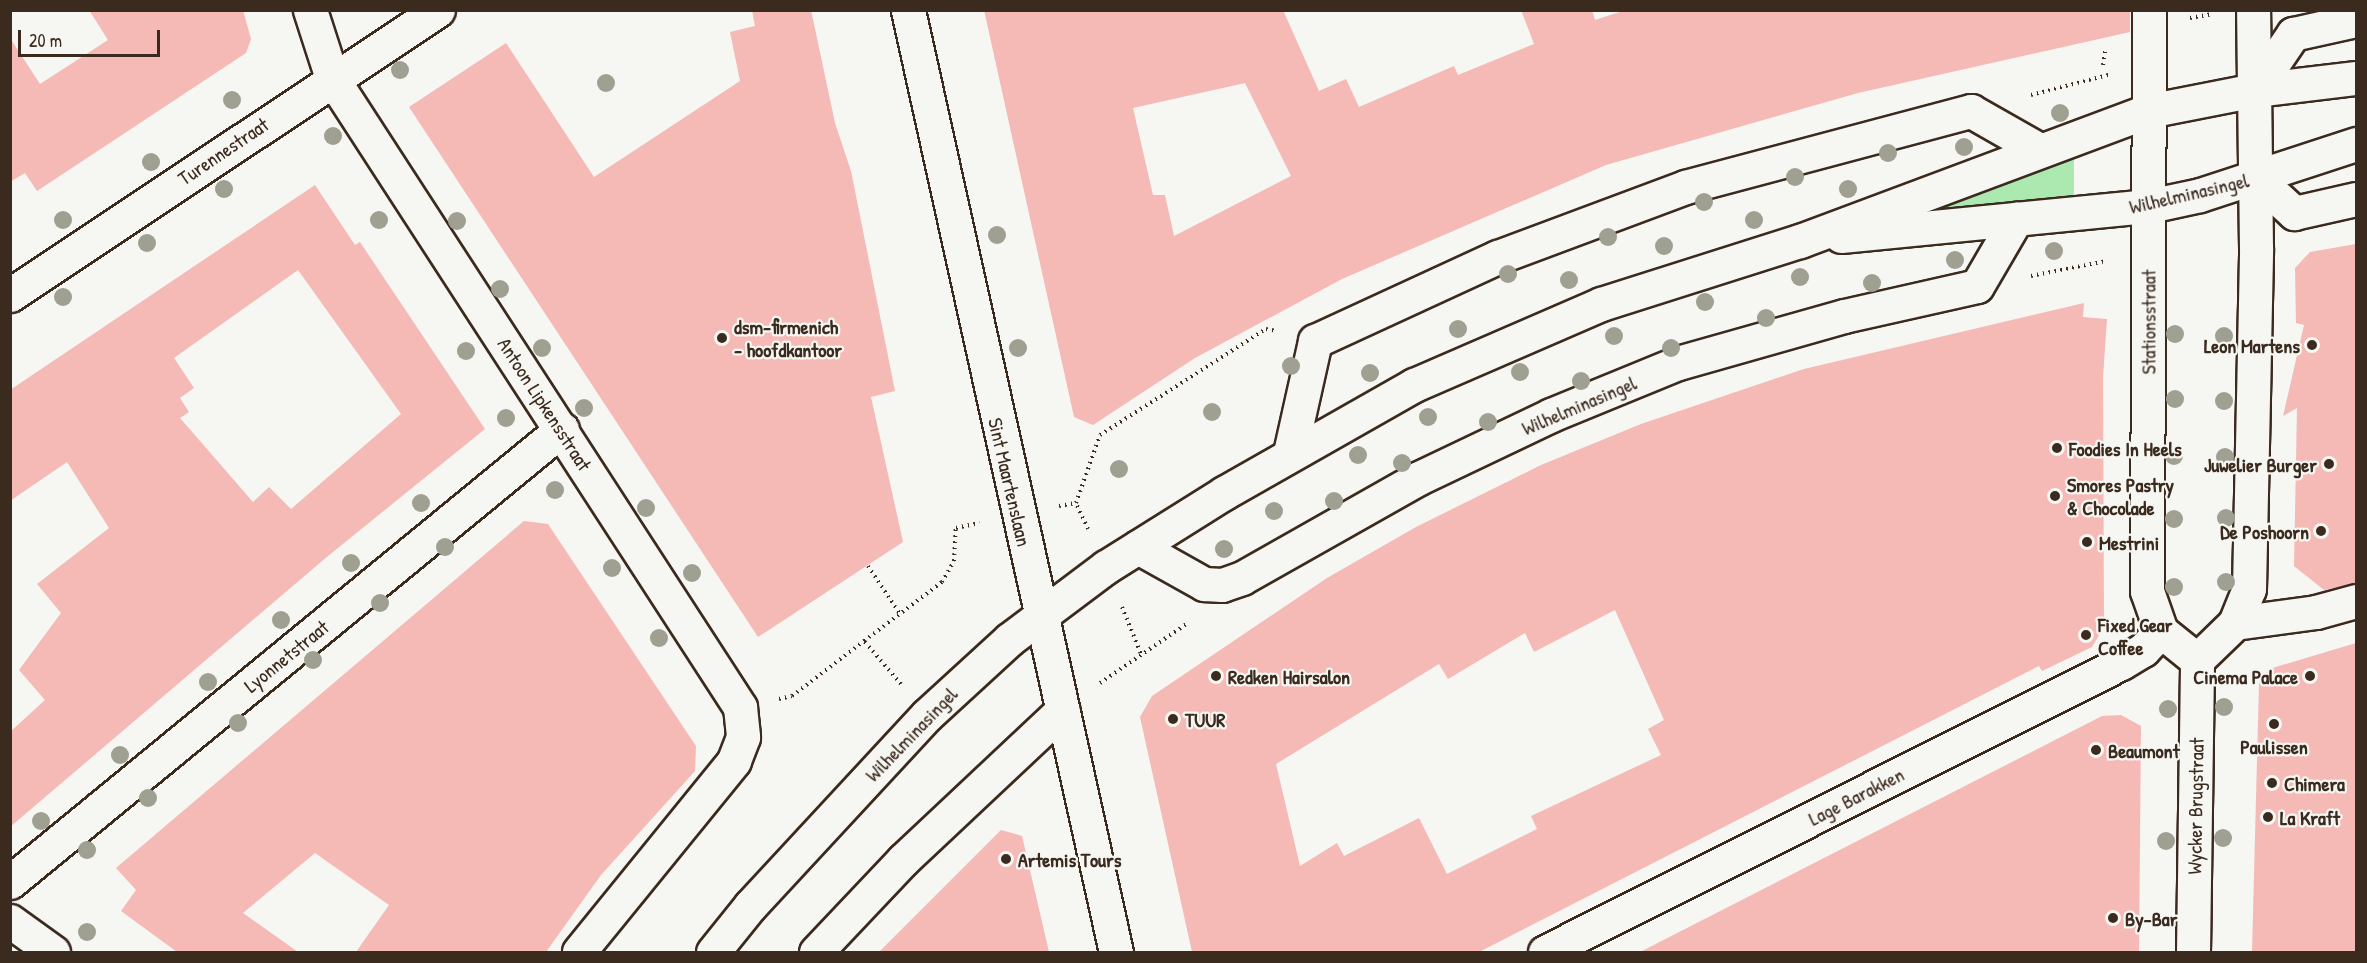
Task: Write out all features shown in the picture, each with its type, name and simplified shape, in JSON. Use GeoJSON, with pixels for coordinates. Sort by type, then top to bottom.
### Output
{"type":"FeatureCollection","features":[{"type":"Feature","properties":{"kind":"street","name":"Antoon Lipkensstraat"},"geometry":{"type":"LineString","coordinates":[[310,10],[332,78],[562,429],[742,722]]}},
{"type":"Feature","properties":{"kind":"street","name":"Turennestraat"},"geometry":{"type":"LineString","coordinates":[[10,295],[332,78],[438,10]]}},
{"type":"Feature","properties":{"kind":"street","name":"Sint Maartenslaan"},"geometry":{"type":"LineString","coordinates":[[908,10],[1017,514],[1064,710],[1116,952]]}},
{"type":"Feature","properties":{"kind":"street","name":"Stationsstraat"},"geometry":{"type":"LineString","coordinates":[[2149,10],[2147,591],[2161,631]]}},
{"type":"Feature","properties":{"kind":"street"},"geometry":{"type":"LineString","coordinates":[[2161,631],[2197,660],[2235,623],[2249,589],[2256,178],[2253,10]]}},
{"type":"Feature","properties":{"kind":"street"},"geometry":{"type":"LineString","coordinates":[[2255,90],[2293,34],[2356,20]]}},
{"type":"Feature","properties":{"kind":"street","name":"Wilhelminasingel"},"geometry":{"type":"LineString","coordinates":[[713,952],[750,906],[927,715],[1041,616],[1106,567],[1138,547],[1290,453],[1414,385],[1512,339],[1646,287],[1800,241],[2038,149],[2148,111],[2255,90],[2356,78]]}},
{"type":"Feature","properties":{"kind":"street"},"geometry":{"type":"LineString","coordinates":[[1290,453],[1315,341],[1419,290],[1581,223],[1696,184],[1971,111],[2038,149]]}},
{"type":"Feature","properties":{"kind":"street","name":"Wilhelminasingel"},"geometry":{"type":"LineString","coordinates":[[1800,241],[2149,206],[2256,178],[2356,144]]}},
{"type":"Feature","properties":{"kind":"street"},"geometry":{"type":"LineString","coordinates":[[2256,178],[2294,213],[2356,199]]}},
{"type":"Feature","properties":{"kind":"street"},"geometry":{"type":"LineString","coordinates":[[1977,286],[2016,219]]}},
{"type":"Feature","properties":{"kind":"street","name":"Wilhelminasingel"},"geometry":{"type":"LineString","coordinates":[[1222,585],[1419,478],[1551,415],[1678,363],[1792,330],[1977,286]]}},
{"type":"Feature","properties":{"kind":"street","name":"Lyonnetstraat"},"geometry":{"type":"LineString","coordinates":[[10,882],[562,429]]}},
{"type":"Feature","properties":{"kind":"street"},"geometry":{"type":"LineString","coordinates":[[1138,547],[1191,578],[1222,585]]}},
{"type":"Feature","properties":{"kind":"street"},"geometry":{"type":"LineString","coordinates":[[2235,623],[2316,612],[2356,601]]}},
{"type":"Feature","properties":{"kind":"street","name":"Lage Barakken"},"geometry":{"type":"LineString","coordinates":[[1545,952],[2121,663],[2161,631]]}},
{"type":"Feature","properties":{"kind":"street","name":"Wycker Brugstraat"},"geometry":{"type":"LineString","coordinates":[[2193,952],[2197,660]]}},
{"type":"Feature","properties":{"kind":"street"},"geometry":{"type":"LineString","coordinates":[[816,952],[903,860],[1064,710]]}},
{"type":"Feature","properties":{"kind":"street"},"geometry":{"type":"LineString","coordinates":[[579,952],[734,761],[742,722]]}},
{"type":"Feature","properties":{"kind":"street"},"geometry":{"type":"LineString","coordinates":[[10,921],[52,952]]}},
{"type":"Feature","properties":{"kind":"path"},"geometry":{"type":"LineString","coordinates":[[2198,10],[2198,17]]}},
{"type":"Feature","properties":{"kind":"path"},"geometry":{"type":"LineString","coordinates":[[1971,111],[2103,76]]}},
{"type":"Feature","properties":{"kind":"path"},"geometry":{"type":"LineString","coordinates":[[1977,286],[2117,259],[2149,206]]}},
{"type":"Feature","properties":{"kind":"path"},"geometry":{"type":"LineString","coordinates":[[742,722],[792,696],[900,614],[949,573],[956,528],[1076,502],[1100,435],[1266,329],[1315,341]]}},
{"type":"Feature","properties":{"kind":"path"},"geometry":{"type":"LineString","coordinates":[[868,566],[900,614]]}},
{"type":"Feature","properties":{"kind":"path"},"geometry":{"type":"LineString","coordinates":[[1106,567],[1141,654]]}},
{"type":"Feature","properties":{"kind":"path"},"geometry":{"type":"LineString","coordinates":[[1064,710],[1194,619],[1222,585]]}},
{"type":"Feature","properties":{"kind":"path"},"geometry":{"type":"LineString","coordinates":[[864,641],[927,715]]}},
{"type":"Feature","properties":{"kind":"green space"},"geometry":{"type":"Polygon","coordinates":[[[2074,158],[2074,196],[1950,214],[1941,207],[1948,199],[2074,158]]]}},
{"type":"Feature","properties":{"kind":"building"},"geometry":{"type":"Polygon","coordinates":[[[89,10],[243,10],[251,39],[246,53],[37,191],[25,173],[10,182],[10,38],[40,84],[108,40],[89,10]]]}},
{"type":"Feature","properties":{"kind":"building","name":"dsm-firmenich - hoofdkantoor"},"geometry":{"type":"Polygon","coordinates":[[[752,10],[811,10],[835,123],[851,171],[895,391],[871,397],[903,542],[758,637],[409,107],[506,43],[594,177],[740,81],[730,32],[755,26],[752,10]]]}},
{"type":"Feature","properties":{"kind":"building"},"geometry":{"type":"Polygon","coordinates":[[[984,10],[1283,10],[1319,91],[1346,79],[1359,107],[1454,66],[1458,75],[1534,44],[1521,10],[1592,10],[1595,20],[1626,10],[2130,10],[2130,32],[1858,93],[1606,165],[1342,279],[1195,358],[1093,425],[1074,417],[984,10]],[[1245,83],[1133,108],[1153,195],[1165,195],[1174,236],[1291,176],[1245,83]]]}},
{"type":"Feature","properties":{"kind":"building"},"geometry":{"type":"Polygon","coordinates":[[[315,185],[355,245],[360,242],[485,429],[328,556],[10,827],[10,732],[45,700],[19,670],[61,613],[37,584],[109,528],[67,462],[10,501],[10,390],[315,185]],[[298,270],[174,358],[194,388],[180,398],[189,412],[180,418],[253,502],[269,487],[291,509],[401,414],[298,270]]]}},
{"type":"Feature","properties":{"kind":"building"},"geometry":{"type":"Polygon","coordinates":[[[2356,244],[2356,583],[2324,590],[2294,566],[2297,408],[2283,416],[2304,325],[2296,323],[2295,268],[2310,252],[2356,244]]]}},
{"type":"Feature","properties":{"kind":"building"},"geometry":{"type":"Polygon","coordinates":[[[2084,303],[2083,317],[2107,319],[2103,377],[2104,627],[2092,647],[2042,671],[2039,666],[1479,952],[1192,952],[1140,717],[1152,696],[1327,578],[1416,527],[1541,465],[1641,424],[1804,369],[2084,303]],[[1615,610],[1534,652],[1525,633],[1448,679],[1439,664],[1276,764],[1300,866],[1337,843],[1344,856],[1419,818],[1447,874],[1537,829],[1531,816],[1661,755],[1648,729],[1664,720],[1615,610]]]}},
{"type":"Feature","properties":{"kind":"building"},"geometry":{"type":"Polygon","coordinates":[[[524,521],[548,524],[696,746],[695,771],[601,875],[546,952],[356,952],[389,905],[315,853],[243,913],[298,952],[177,952],[121,911],[136,890],[116,868],[524,521]]]}},
{"type":"Feature","properties":{"kind":"building"},"geometry":{"type":"Polygon","coordinates":[[[2356,643],[2356,952],[2252,952],[2259,683],[2269,669],[2356,643]]]}},
{"type":"Feature","properties":{"kind":"building"},"geometry":{"type":"Polygon","coordinates":[[[2121,715],[2141,726],[2139,952],[1640,952],[2102,716],[2121,715]]]}},
{"type":"Feature","properties":{"kind":"building"},"geometry":{"type":"Polygon","coordinates":[[[1001,830],[1022,836],[1049,952],[879,952],[1001,830]]]}},
{"type":"Feature","properties":{"kind":"place","name":"dsm-firmenich - hoofdkantoor"},"geometry":{"type":"Point","coordinates":[722,338]}},
{"type":"Feature","properties":{"kind":"place","name":"Leon Martens"},"geometry":{"type":"Point","coordinates":[2312,345]}},
{"type":"Feature","properties":{"kind":"place","name":"Foodies In Heels"},"geometry":{"type":"Point","coordinates":[2057,448]}},
{"type":"Feature","properties":{"kind":"place","name":"Juwelier Burger"},"geometry":{"type":"Point","coordinates":[2329,464]}},
{"type":"Feature","properties":{"kind":"place","name":"Smores Pastry & Chocolade"},"geometry":{"type":"Point","coordinates":[2055,496]}},
{"type":"Feature","properties":{"kind":"place","name":"De Poshoorn"},"geometry":{"type":"Point","coordinates":[2321,531]}},
{"type":"Feature","properties":{"kind":"place","name":"Mestrini"},"geometry":{"type":"Point","coordinates":[2087,542]}},
{"type":"Feature","properties":{"kind":"place","name":"Fixed Gear Coffee"},"geometry":{"type":"Point","coordinates":[2086,635]}},
{"type":"Feature","properties":{"kind":"place","name":"Redken Hairsalon"},"geometry":{"type":"Point","coordinates":[1216,676]}},
{"type":"Feature","properties":{"kind":"place","name":"Cinema Palace"},"geometry":{"type":"Point","coordinates":[2310,676]}},
{"type":"Feature","properties":{"kind":"place","name":"TUUR"},"geometry":{"type":"Point","coordinates":[1173,719]}},
{"type":"Feature","properties":{"kind":"place","name":"Paulissen"},"geometry":{"type":"Point","coordinates":[2274,724]}},
{"type":"Feature","properties":{"kind":"place","name":"Beaumont"},"geometry":{"type":"Point","coordinates":[2096,750]}},
{"type":"Feature","properties":{"kind":"place","name":"Chimera"},"geometry":{"type":"Point","coordinates":[2272,783]}},
{"type":"Feature","properties":{"kind":"place","name":"La Kraft"},"geometry":{"type":"Point","coordinates":[2268,817]}},
{"type":"Feature","properties":{"kind":"place","name":"Artemis Tours"},"geometry":{"type":"Point","coordinates":[1006,859]}},
{"type":"Feature","properties":{"kind":"place","name":"By-Bar"},"geometry":{"type":"Point","coordinates":[2113,918]}}]}
